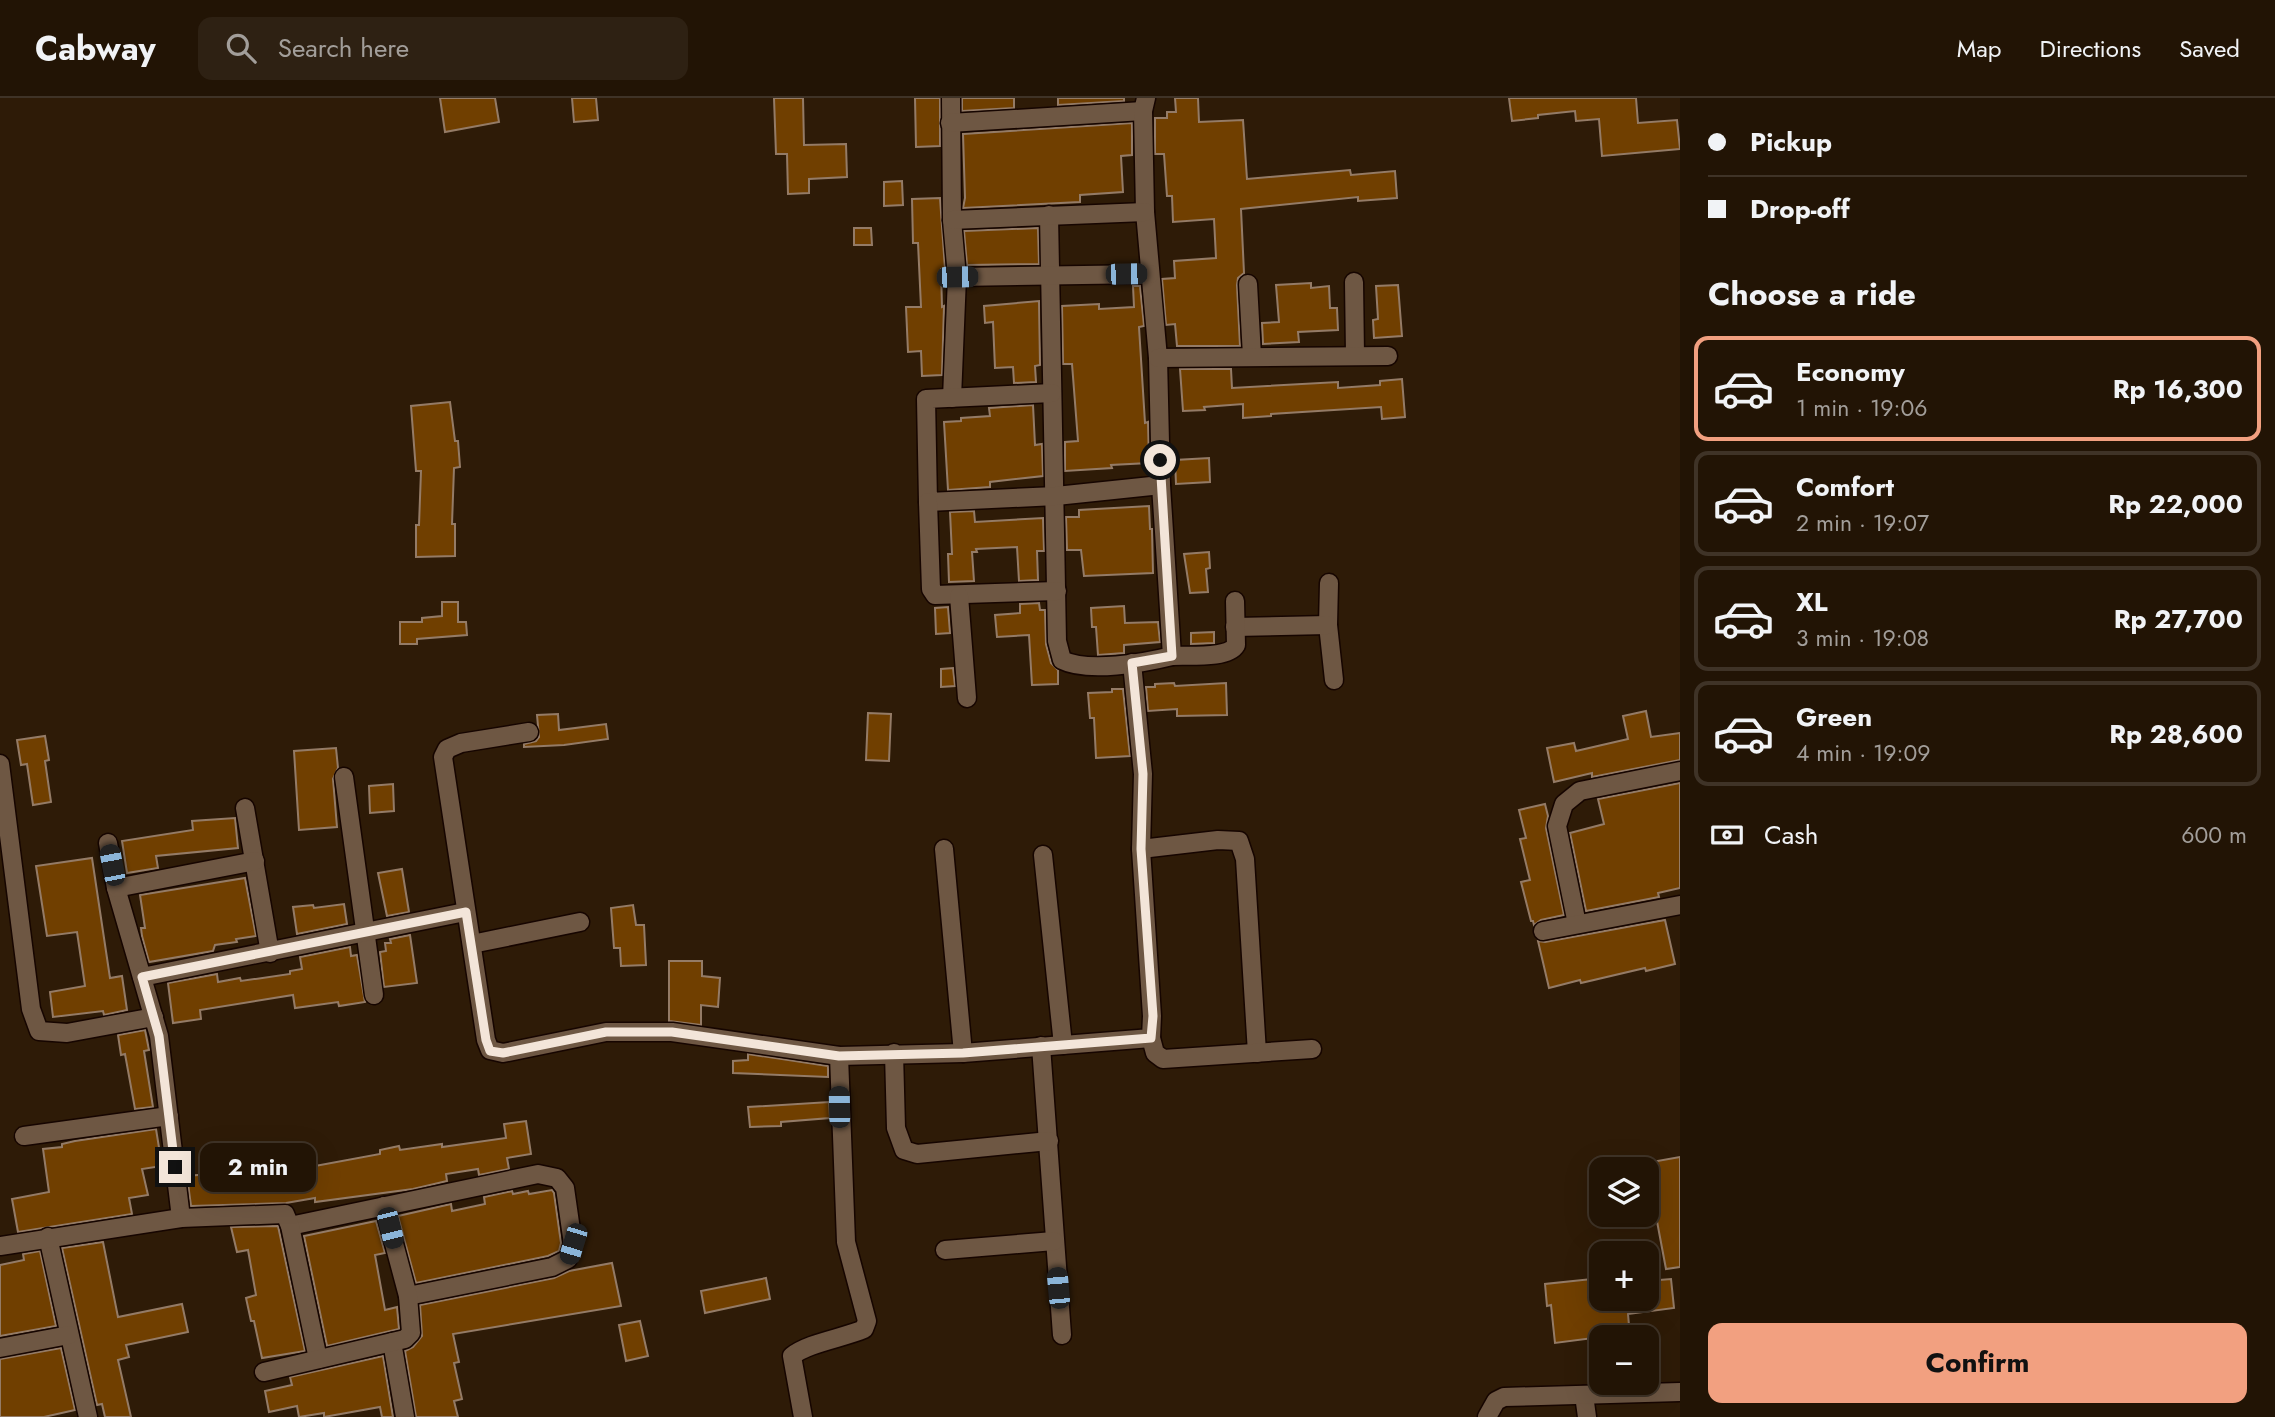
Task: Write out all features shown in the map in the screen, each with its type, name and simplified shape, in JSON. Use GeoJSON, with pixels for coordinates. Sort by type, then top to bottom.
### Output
{"type":"FeatureCollection","features":[{"type":"Feature","properties":{"kind":"street"},"geometry":{"type":"LineString","coordinates":[[951,98],[952,220],[957,277],[952,398]]}},
{"type":"Feature","properties":{"kind":"street"},"geometry":{"type":"LineString","coordinates":[[950,124],[1144,104],[1145,212],[1158,358],[1161,485],[1172,656]]}},
{"type":"Feature","properties":{"kind":"street"},"geometry":{"type":"LineString","coordinates":[[952,220],[1145,212]]}},
{"type":"Feature","properties":{"kind":"street"},"geometry":{"type":"LineString","coordinates":[[1048,215],[1057,641],[1062,660],[1074,666],[1132,663],[1172,656],[1230,652],[1236,645],[1235,601]]}},
{"type":"Feature","properties":{"kind":"street"},"geometry":{"type":"LineString","coordinates":[[957,277],[1150,274]]}},
{"type":"Feature","properties":{"kind":"street"},"geometry":{"type":"LineString","coordinates":[[1353,282],[1355,355]]}},
{"type":"Feature","properties":{"kind":"street"},"geometry":{"type":"LineString","coordinates":[[1248,284],[1252,356]]}},
{"type":"Feature","properties":{"kind":"street"},"geometry":{"type":"LineString","coordinates":[[1158,358],[1388,356]]}},
{"type":"Feature","properties":{"kind":"street"},"geometry":{"type":"LineString","coordinates":[[1052,393],[926,399],[928,502],[931,589],[935,595],[1057,591]]}},
{"type":"Feature","properties":{"kind":"street"},"geometry":{"type":"LineString","coordinates":[[928,502],[1056,496],[1161,485]]}},
{"type":"Feature","properties":{"kind":"street"},"geometry":{"type":"LineString","coordinates":[[1329,583],[1328,625],[1334,680]]}},
{"type":"Feature","properties":{"kind":"street"},"geometry":{"type":"LineString","coordinates":[[959,596],[967,698]]}},
{"type":"Feature","properties":{"kind":"street"},"geometry":{"type":"LineString","coordinates":[[1235,626],[1328,625]]}},
{"type":"Feature","properties":{"kind":"street"},"geometry":{"type":"LineString","coordinates":[[1132,663],[1143,774],[1141,849],[1153,1016],[1151,1038],[1156,1054],[1163,1059],[1312,1049]]}},
{"type":"Feature","properties":{"kind":"street"},"geometry":{"type":"LineString","coordinates":[[529,732],[461,743],[447,749],[443,757],[486,1040],[490,1051],[503,1053],[606,1032],[672,1032],[839,1056],[963,1053],[1151,1038]]}},
{"type":"Feature","properties":{"kind":"street"},"geometry":{"type":"LineString","coordinates":[[0,764],[11,853],[9,903],[31,1009],[39,1031],[67,1033],[154,1017]]}},
{"type":"Feature","properties":{"kind":"street"},"geometry":{"type":"LineString","coordinates":[[1577,924],[1557,826],[1564,804],[1580,791],[1680,771]]}},
{"type":"Feature","properties":{"kind":"street"},"geometry":{"type":"LineString","coordinates":[[344,777],[374,995]]}},
{"type":"Feature","properties":{"kind":"street"},"geometry":{"type":"LineString","coordinates":[[245,808],[270,953]]}},
{"type":"Feature","properties":{"kind":"street"},"geometry":{"type":"LineString","coordinates":[[1141,849],[1218,840],[1239,841],[1245,859],[1257,1053]]}},
{"type":"Feature","properties":{"kind":"street"},"geometry":{"type":"LineString","coordinates":[[108,843],[116,888],[159,1036],[181,1218]]}},
{"type":"Feature","properties":{"kind":"street"},"geometry":{"type":"LineString","coordinates":[[944,849],[963,1053]]}},
{"type":"Feature","properties":{"kind":"street"},"geometry":{"type":"LineString","coordinates":[[1043,855],[1063,1045]]}},
{"type":"Feature","properties":{"kind":"street"},"geometry":{"type":"LineString","coordinates":[[116,888],[255,861]]}},
{"type":"Feature","properties":{"kind":"street"},"geometry":{"type":"LineString","coordinates":[[1543,931],[1680,905]]}},
{"type":"Feature","properties":{"kind":"street"},"geometry":{"type":"LineString","coordinates":[[142,977],[466,912]]}},
{"type":"Feature","properties":{"kind":"street"},"geometry":{"type":"LineString","coordinates":[[472,944],[580,922]]}},
{"type":"Feature","properties":{"kind":"street"},"geometry":{"type":"LineString","coordinates":[[1041,1046],[1062,1335]]}},
{"type":"Feature","properties":{"kind":"street"},"geometry":{"type":"LineString","coordinates":[[894,1053],[895,1128],[904,1150],[917,1154],[1049,1141]]}},
{"type":"Feature","properties":{"kind":"street"},"geometry":{"type":"LineString","coordinates":[[803,1417],[792,1356],[802,1348],[842,1338],[864,1329],[867,1321],[846,1242],[839,1056]]}},
{"type":"Feature","properties":{"kind":"street"},"geometry":{"type":"LineString","coordinates":[[24,1136],[169,1116]]}},
{"type":"Feature","properties":{"kind":"street"},"geometry":{"type":"LineString","coordinates":[[290,1226],[538,1174],[557,1178],[565,1188],[573,1244],[568,1259],[552,1267],[408,1297]]}},
{"type":"Feature","properties":{"kind":"street"},"geometry":{"type":"LineString","coordinates":[[264,1372],[405,1339],[411,1333],[408,1297],[384,1206]]}},
{"type":"Feature","properties":{"kind":"street"},"geometry":{"type":"LineString","coordinates":[[0,1246],[181,1218],[278,1212],[285,1214],[290,1226],[318,1359]]}},
{"type":"Feature","properties":{"kind":"street"},"geometry":{"type":"LineString","coordinates":[[47,1237],[88,1417]]}},
{"type":"Feature","properties":{"kind":"street"},"geometry":{"type":"LineString","coordinates":[[945,1250],[1054,1241]]}},
{"type":"Feature","properties":{"kind":"street"},"geometry":{"type":"LineString","coordinates":[[0,1348],[69,1335]]}},
{"type":"Feature","properties":{"kind":"street"},"geometry":{"type":"LineString","coordinates":[[392,1342],[405,1417]]}},
{"type":"Feature","properties":{"kind":"street"},"geometry":{"type":"LineString","coordinates":[[1487,1417],[1496,1401],[1504,1398],[1680,1392]]}},
{"type":"Feature","properties":{"kind":"street"},"geometry":{"type":"LineString","coordinates":[[1584,1395],[1587,1417]]}},
{"type":"Feature","properties":{"kind":"building"},"geometry":{"type":"Polygon","coordinates":[[[440,98],[495,98],[499,122],[445,132],[440,98]]]}},
{"type":"Feature","properties":{"kind":"building"},"geometry":{"type":"Polygon","coordinates":[[[572,98],[596,98],[598,120],[574,122],[572,98]]]}},
{"type":"Feature","properties":{"kind":"building"},"geometry":{"type":"Polygon","coordinates":[[[774,98],[803,98],[804,145],[846,144],[847,177],[809,179],[809,193],[788,194],[787,154],[776,154],[774,98]]]}},
{"type":"Feature","properties":{"kind":"building"},"geometry":{"type":"Polygon","coordinates":[[[915,98],[940,98],[940,146],[916,147],[915,98]]]}},
{"type":"Feature","properties":{"kind":"building"},"geometry":{"type":"Polygon","coordinates":[[[962,98],[1014,98],[1014,108],[962,111],[962,98]]]}},
{"type":"Feature","properties":{"kind":"building"},"geometry":{"type":"Polygon","coordinates":[[[1058,98],[1124,98],[1124,101],[1058,105],[1058,98]]]}},
{"type":"Feature","properties":{"kind":"building"},"geometry":{"type":"Polygon","coordinates":[[[1175,98],[1198,98],[1199,122],[1243,120],[1247,179],[1350,170],[1351,175],[1395,171],[1397,198],[1358,201],[1358,197],[1241,209],[1244,273],[1238,278],[1237,285],[1240,346],[1177,346],[1175,324],[1166,325],[1162,279],[1175,278],[1174,261],[1216,258],[1214,219],[1173,222],[1172,196],[1167,196],[1164,154],[1155,154],[1155,118],[1167,118],[1167,112],[1176,112],[1175,98]]]}},
{"type":"Feature","properties":{"kind":"building"},"geometry":{"type":"Polygon","coordinates":[[[1509,98],[1636,98],[1638,123],[1677,120],[1680,149],[1602,156],[1599,119],[1576,121],[1575,111],[1512,121],[1509,98]]]}},
{"type":"Feature","properties":{"kind":"building"},"geometry":{"type":"Polygon","coordinates":[[[1132,123],[1132,155],[1121,156],[1123,192],[1080,195],[1080,202],[963,208],[963,134],[1132,123]]]}},
{"type":"Feature","properties":{"kind":"building"},"geometry":{"type":"Polygon","coordinates":[[[902,181],[903,205],[884,206],[884,182],[902,181]]]}},
{"type":"Feature","properties":{"kind":"building"},"geometry":{"type":"Polygon","coordinates":[[[940,198],[945,269],[941,269],[942,307],[944,306],[942,375],[922,376],[921,351],[908,352],[906,307],[921,307],[918,243],[913,243],[912,199],[940,198]]]}},
{"type":"Feature","properties":{"kind":"building"},"geometry":{"type":"Polygon","coordinates":[[[854,228],[871,228],[872,245],[854,245],[854,228]]]}},
{"type":"Feature","properties":{"kind":"building"},"geometry":{"type":"Polygon","coordinates":[[[1038,228],[1039,264],[967,265],[964,231],[1038,228]]]}},
{"type":"Feature","properties":{"kind":"building"},"geometry":{"type":"Polygon","coordinates":[[[1311,283],[1311,288],[1329,286],[1330,308],[1337,308],[1338,330],[1298,332],[1299,342],[1263,344],[1262,323],[1279,322],[1276,285],[1311,283]]]}},
{"type":"Feature","properties":{"kind":"building"},"geometry":{"type":"Polygon","coordinates":[[[1398,285],[1402,336],[1374,338],[1373,320],[1378,319],[1376,286],[1398,285]]]}},
{"type":"Feature","properties":{"kind":"building"},"geometry":{"type":"Polygon","coordinates":[[[1133,286],[1140,286],[1144,326],[1139,327],[1149,463],[1065,471],[1065,442],[1078,441],[1072,364],[1063,364],[1062,306],[1099,304],[1099,309],[1134,307],[1133,286]]]}},
{"type":"Feature","properties":{"kind":"building"},"geometry":{"type":"Polygon","coordinates":[[[1039,301],[1040,365],[1035,366],[1036,382],[1014,383],[1013,367],[995,368],[993,322],[985,323],[984,306],[1039,301]]]}},
{"type":"Feature","properties":{"kind":"building"},"geometry":{"type":"Polygon","coordinates":[[[1180,369],[1231,369],[1232,388],[1338,382],[1338,388],[1380,385],[1380,381],[1402,379],[1405,417],[1382,419],[1381,407],[1243,418],[1243,404],[1183,411],[1180,369]]]}},
{"type":"Feature","properties":{"kind":"building"},"geometry":{"type":"Polygon","coordinates":[[[450,402],[460,467],[454,468],[452,524],[455,524],[455,556],[416,557],[421,471],[416,471],[411,406],[450,402]]]}},
{"type":"Feature","properties":{"kind":"building"},"geometry":{"type":"Polygon","coordinates":[[[1033,405],[1035,445],[1042,444],[1043,476],[990,482],[990,487],[948,490],[944,422],[990,416],[989,408],[1033,405]]]}},
{"type":"Feature","properties":{"kind":"building"},"geometry":{"type":"Polygon","coordinates":[[[1209,458],[1210,482],[1176,484],[1175,460],[1209,458]]]}},
{"type":"Feature","properties":{"kind":"building"},"geometry":{"type":"Polygon","coordinates":[[[1149,506],[1153,573],[1084,576],[1081,550],[1067,550],[1066,517],[1079,517],[1079,510],[1149,506]]]}},
{"type":"Feature","properties":{"kind":"building"},"geometry":{"type":"Polygon","coordinates":[[[974,511],[975,522],[1043,518],[1044,551],[1037,551],[1038,580],[1019,581],[1017,547],[976,549],[977,552],[972,552],[974,581],[949,582],[948,554],[952,554],[950,512],[974,511]]]}},
{"type":"Feature","properties":{"kind":"building"},"geometry":{"type":"Polygon","coordinates":[[[1209,552],[1210,568],[1206,569],[1208,592],[1190,593],[1184,554],[1209,552]]]}},
{"type":"Feature","properties":{"kind":"building"},"geometry":{"type":"Polygon","coordinates":[[[442,602],[458,602],[458,622],[466,622],[467,635],[417,639],[417,644],[400,644],[400,622],[422,622],[422,618],[442,616],[442,602]]]}},
{"type":"Feature","properties":{"kind":"building"},"geometry":{"type":"Polygon","coordinates":[[[1039,603],[1040,610],[1045,610],[1046,644],[1051,663],[1058,670],[1058,684],[1032,685],[1029,635],[997,637],[995,615],[1020,613],[1020,604],[1039,603]]]}},
{"type":"Feature","properties":{"kind":"building"},"geometry":{"type":"Polygon","coordinates":[[[1124,606],[1125,623],[1158,622],[1160,642],[1124,645],[1124,653],[1098,655],[1096,627],[1092,627],[1091,608],[1124,606]]]}},
{"type":"Feature","properties":{"kind":"building"},"geometry":{"type":"Polygon","coordinates":[[[948,607],[950,633],[936,634],[935,608],[948,607]]]}},
{"type":"Feature","properties":{"kind":"building"},"geometry":{"type":"Polygon","coordinates":[[[1214,632],[1214,643],[1191,644],[1191,633],[1214,632]]]}},
{"type":"Feature","properties":{"kind":"building"},"geometry":{"type":"Polygon","coordinates":[[[953,668],[955,686],[941,687],[941,669],[953,668]]]}},
{"type":"Feature","properties":{"kind":"building"},"geometry":{"type":"Polygon","coordinates":[[[1174,683],[1175,686],[1226,683],[1227,715],[1177,716],[1177,709],[1148,711],[1146,687],[1174,683]]]}},
{"type":"Feature","properties":{"kind":"building"},"geometry":{"type":"Polygon","coordinates":[[[1112,689],[1123,689],[1130,756],[1096,758],[1094,718],[1090,718],[1088,693],[1112,692],[1112,689]]]}},
{"type":"Feature","properties":{"kind":"building"},"geometry":{"type":"Polygon","coordinates":[[[1646,711],[1651,737],[1680,733],[1680,760],[1592,777],[1592,773],[1554,782],[1547,748],[1574,743],[1576,751],[1628,739],[1623,716],[1646,711]]]}},
{"type":"Feature","properties":{"kind":"building"},"geometry":{"type":"Polygon","coordinates":[[[868,713],[891,714],[889,761],[866,760],[868,713]]]}},
{"type":"Feature","properties":{"kind":"building"},"geometry":{"type":"Polygon","coordinates":[[[558,714],[559,730],[606,724],[608,739],[524,747],[524,744],[536,741],[539,737],[537,715],[558,714]]]}},
{"type":"Feature","properties":{"kind":"building"},"geometry":{"type":"Polygon","coordinates":[[[45,736],[49,760],[45,761],[51,802],[33,805],[27,764],[21,765],[17,740],[45,736]]]}},
{"type":"Feature","properties":{"kind":"building"},"geometry":{"type":"Polygon","coordinates":[[[336,748],[338,768],[333,779],[337,827],[299,830],[294,751],[336,748]]]}},
{"type":"Feature","properties":{"kind":"building"},"geometry":{"type":"Polygon","coordinates":[[[1680,783],[1680,888],[1658,893],[1659,897],[1586,911],[1570,833],[1604,824],[1598,799],[1680,783]]]}},
{"type":"Feature","properties":{"kind":"building"},"geometry":{"type":"Polygon","coordinates":[[[393,784],[394,811],[370,813],[369,786],[393,784]]]}},
{"type":"Feature","properties":{"kind":"building"},"geometry":{"type":"Polygon","coordinates":[[[1545,804],[1548,816],[1546,828],[1564,915],[1541,920],[1534,925],[1521,882],[1530,880],[1520,839],[1526,838],[1519,810],[1545,804]]]}},
{"type":"Feature","properties":{"kind":"building"},"geometry":{"type":"Polygon","coordinates":[[[235,818],[238,848],[156,856],[158,868],[127,873],[122,841],[193,830],[192,821],[235,818]]]}},
{"type":"Feature","properties":{"kind":"building"},"geometry":{"type":"Polygon","coordinates":[[[92,858],[110,978],[122,976],[127,1010],[104,1015],[103,1011],[53,1017],[50,992],[85,986],[77,932],[47,936],[36,866],[92,858]]]}},
{"type":"Feature","properties":{"kind":"building"},"geometry":{"type":"Polygon","coordinates":[[[402,869],[409,912],[387,916],[378,873],[402,869]]]}},
{"type":"Feature","properties":{"kind":"building"},"geometry":{"type":"Polygon","coordinates":[[[245,878],[256,936],[215,945],[213,951],[149,962],[142,936],[141,928],[145,928],[140,895],[245,878]]]}},
{"type":"Feature","properties":{"kind":"building"},"geometry":{"type":"Polygon","coordinates":[[[344,904],[347,924],[297,934],[293,907],[313,905],[314,908],[344,904]]]}},
{"type":"Feature","properties":{"kind":"building"},"geometry":{"type":"Polygon","coordinates":[[[633,905],[636,925],[644,925],[646,965],[621,966],[620,948],[614,948],[611,908],[633,905]]]}},
{"type":"Feature","properties":{"kind":"building"},"geometry":{"type":"Polygon","coordinates":[[[1665,920],[1675,964],[1549,988],[1538,941],[1545,942],[1665,920]]]}},
{"type":"Feature","properties":{"kind":"building"},"geometry":{"type":"Polygon","coordinates":[[[410,935],[417,983],[384,987],[380,952],[386,951],[385,943],[391,943],[390,939],[410,935]]]}},
{"type":"Feature","properties":{"kind":"building"},"geometry":{"type":"Polygon","coordinates":[[[350,947],[351,956],[357,955],[365,1002],[339,1006],[338,1002],[295,1008],[293,995],[200,1010],[201,1019],[173,1023],[168,983],[217,974],[218,982],[290,974],[290,971],[302,969],[300,957],[350,947]]]}},
{"type":"Feature","properties":{"kind":"building"},"geometry":{"type":"Polygon","coordinates":[[[669,961],[702,961],[702,976],[720,978],[718,1007],[701,1005],[701,1025],[669,1021],[669,961]]]}},
{"type":"Feature","properties":{"kind":"building"},"geometry":{"type":"Polygon","coordinates":[[[145,1030],[149,1050],[144,1051],[153,1107],[135,1109],[125,1054],[121,1055],[118,1035],[145,1030]]]}},
{"type":"Feature","properties":{"kind":"building"},"geometry":{"type":"Polygon","coordinates":[[[748,1054],[828,1066],[828,1077],[733,1073],[733,1061],[748,1060],[748,1054]]]}},
{"type":"Feature","properties":{"kind":"building"},"geometry":{"type":"Polygon","coordinates":[[[829,1102],[830,1118],[781,1122],[781,1126],[750,1127],[748,1107],[829,1102]]]}},
{"type":"Feature","properties":{"kind":"building"},"geometry":{"type":"Polygon","coordinates":[[[526,1121],[531,1154],[507,1158],[509,1169],[479,1175],[478,1169],[446,1174],[447,1181],[413,1189],[315,1202],[315,1198],[286,1203],[191,1206],[187,1176],[231,1172],[232,1178],[261,1173],[261,1176],[380,1154],[380,1150],[399,1146],[400,1150],[442,1144],[442,1147],[506,1138],[504,1124],[526,1121]]]}},
{"type":"Feature","properties":{"kind":"building"},"geometry":{"type":"Polygon","coordinates":[[[156,1129],[162,1166],[142,1169],[148,1195],[129,1198],[132,1214],[18,1232],[12,1199],[49,1192],[43,1149],[62,1147],[62,1144],[75,1141],[156,1129]]]}},
{"type":"Feature","properties":{"kind":"building"},"geometry":{"type":"Polygon","coordinates":[[[1680,1157],[1680,1267],[1666,1269],[1658,1227],[1659,1161],[1680,1157]]]}},
{"type":"Feature","properties":{"kind":"building"},"geometry":{"type":"Polygon","coordinates":[[[552,1190],[561,1243],[559,1251],[548,1256],[416,1283],[398,1216],[451,1204],[452,1211],[485,1204],[484,1197],[512,1191],[513,1194],[528,1191],[529,1194],[552,1190]]]}},
{"type":"Feature","properties":{"kind":"building"},"geometry":{"type":"Polygon","coordinates":[[[376,1221],[385,1253],[375,1255],[385,1310],[397,1307],[399,1329],[327,1346],[304,1236],[376,1221]]]}},
{"type":"Feature","properties":{"kind":"building"},"geometry":{"type":"Polygon","coordinates":[[[278,1226],[305,1351],[262,1358],[246,1298],[256,1295],[248,1250],[237,1252],[231,1227],[278,1226]]]}},
{"type":"Feature","properties":{"kind":"building"},"geometry":{"type":"Polygon","coordinates":[[[103,1242],[118,1317],[182,1304],[188,1332],[126,1345],[129,1357],[118,1360],[131,1417],[105,1417],[102,1404],[97,1405],[62,1248],[103,1242]]]}},
{"type":"Feature","properties":{"kind":"building"},"geometry":{"type":"Polygon","coordinates":[[[40,1251],[56,1326],[0,1336],[0,1265],[24,1260],[23,1254],[40,1251]]]}},
{"type":"Feature","properties":{"kind":"building"},"geometry":{"type":"Polygon","coordinates":[[[612,1263],[621,1306],[453,1334],[459,1362],[454,1363],[462,1399],[454,1401],[458,1417],[416,1417],[405,1351],[413,1347],[422,1336],[420,1305],[554,1278],[569,1271],[612,1263]]]}},
{"type":"Feature","properties":{"kind":"building"},"geometry":{"type":"Polygon","coordinates":[[[766,1278],[770,1299],[705,1313],[701,1291],[766,1278]]]}},
{"type":"Feature","properties":{"kind":"building"},"geometry":{"type":"Polygon","coordinates":[[[1589,1279],[1589,1311],[1651,1311],[1628,1314],[1629,1325],[1589,1325],[1589,1339],[1555,1343],[1551,1305],[1547,1306],[1545,1284],[1589,1279]]]}},
{"type":"Feature","properties":{"kind":"building"},"geometry":{"type":"Polygon","coordinates":[[[1671,1279],[1674,1308],[1659,1310],[1659,1280],[1671,1279]]]}},
{"type":"Feature","properties":{"kind":"building"},"geometry":{"type":"Polygon","coordinates":[[[640,1321],[648,1356],[626,1361],[619,1325],[640,1321]]]}},
{"type":"Feature","properties":{"kind":"building"},"geometry":{"type":"Polygon","coordinates":[[[61,1348],[75,1410],[44,1417],[0,1417],[0,1359],[61,1348]]]}},
{"type":"Feature","properties":{"kind":"building"},"geometry":{"type":"Polygon","coordinates":[[[383,1356],[393,1417],[382,1417],[380,1407],[324,1417],[324,1413],[299,1417],[297,1406],[269,1412],[265,1391],[292,1385],[290,1377],[383,1356]]]}},
{"type":"Feature","properties":{"kind":"route"},"geometry":{"type":"LineString","coordinates":[[175,1167],[159,1036],[142,977],[466,912],[490,1051],[503,1053],[606,1032],[672,1032],[839,1056],[963,1053],[1151,1038],[1153,1016],[1141,849],[1143,774],[1132,663],[1172,656],[1160,460]]}}]}
